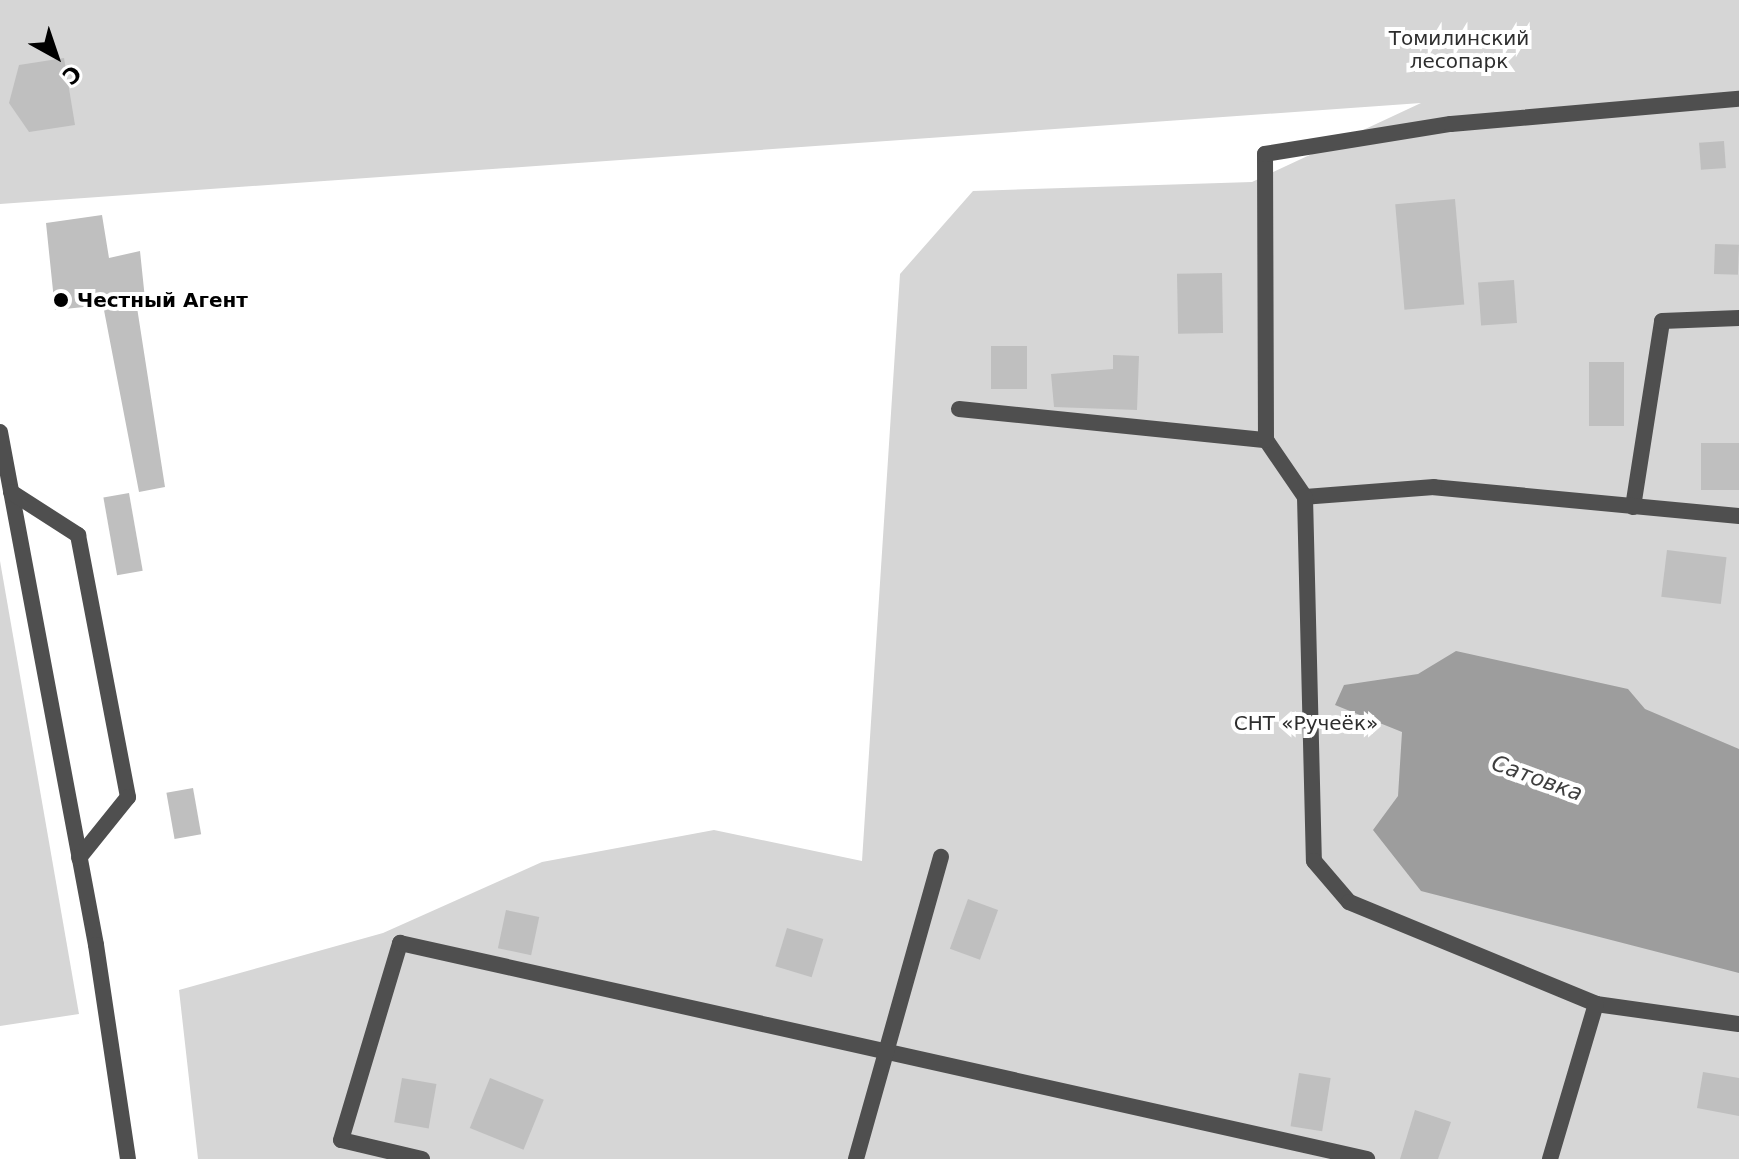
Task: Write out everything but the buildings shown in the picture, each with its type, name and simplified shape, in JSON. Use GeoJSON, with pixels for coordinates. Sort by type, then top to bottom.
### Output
{"type":"FeatureCollection","features":[{"type":"Feature","properties":{"kind":"street"},"geometry":{"type":"LineString","coordinates":[[1739,99],[1451,124],[1265,154],[1266,440],[1305,497],[1314,861],[1349,902],[1596,1004],[1739,1024]]}},
{"type":"Feature","properties":{"kind":"street"},"geometry":{"type":"LineString","coordinates":[[1633,507],[1662,321],[1739,318]]}},
{"type":"Feature","properties":{"kind":"street"},"geometry":{"type":"LineString","coordinates":[[959,409],[1266,440]]}},
{"type":"Feature","properties":{"kind":"street"},"geometry":{"type":"LineString","coordinates":[[0,432],[79,858],[128,1159]]}},
{"type":"Feature","properties":{"kind":"street"},"geometry":{"type":"LineString","coordinates":[[1305,497],[1434,487],[1739,516]]}},
{"type":"Feature","properties":{"kind":"street"},"geometry":{"type":"LineString","coordinates":[[11,492],[78,535],[128,797],[79,858]]}},
{"type":"Feature","properties":{"kind":"street"},"geometry":{"type":"LineString","coordinates":[[856,1159],[941,857]]}},
{"type":"Feature","properties":{"kind":"street"},"geometry":{"type":"LineString","coordinates":[[422,1159],[341,1140],[400,943],[1367,1159]]}},
{"type":"Feature","properties":{"kind":"street"},"geometry":{"type":"LineString","coordinates":[[1550,1159],[1596,1004]]}},
{"type":"Feature","properties":{"kind":"green space","name":"СНТ «Ручеёк»"},"geometry":{"type":"Polygon","coordinates":[[[0,0],[1739,0],[1739,1159],[198,1159],[179,990],[383,933],[542,862],[714,830],[862,861],[900,274],[973,191],[1252,182],[1421,103],[0,204],[0,0]]]}},
{"type":"Feature","properties":{"kind":"green space"},"geometry":{"type":"Polygon","coordinates":[[[0,561],[79,1014],[0,1026],[0,561]]]}},
{"type":"Feature","properties":{"kind":"water","name":"Сатовка"},"geometry":{"type":"Polygon","coordinates":[[[1456,651],[1628,689],[1645,709],[1739,749],[1739,973],[1421,891],[1373,830],[1398,796],[1402,732],[1335,705],[1344,685],[1418,674],[1456,651]]]}},
{"type":"Feature","properties":{"kind":"place","name":"Честный Агент"},"geometry":{"type":"Point","coordinates":[61,300]}},
{"type":"Feature","properties":{"kind":"park label","name":"Томилинский лесопарк"},"geometry":{"type":"Point","coordinates":[1459,50]}}]}
